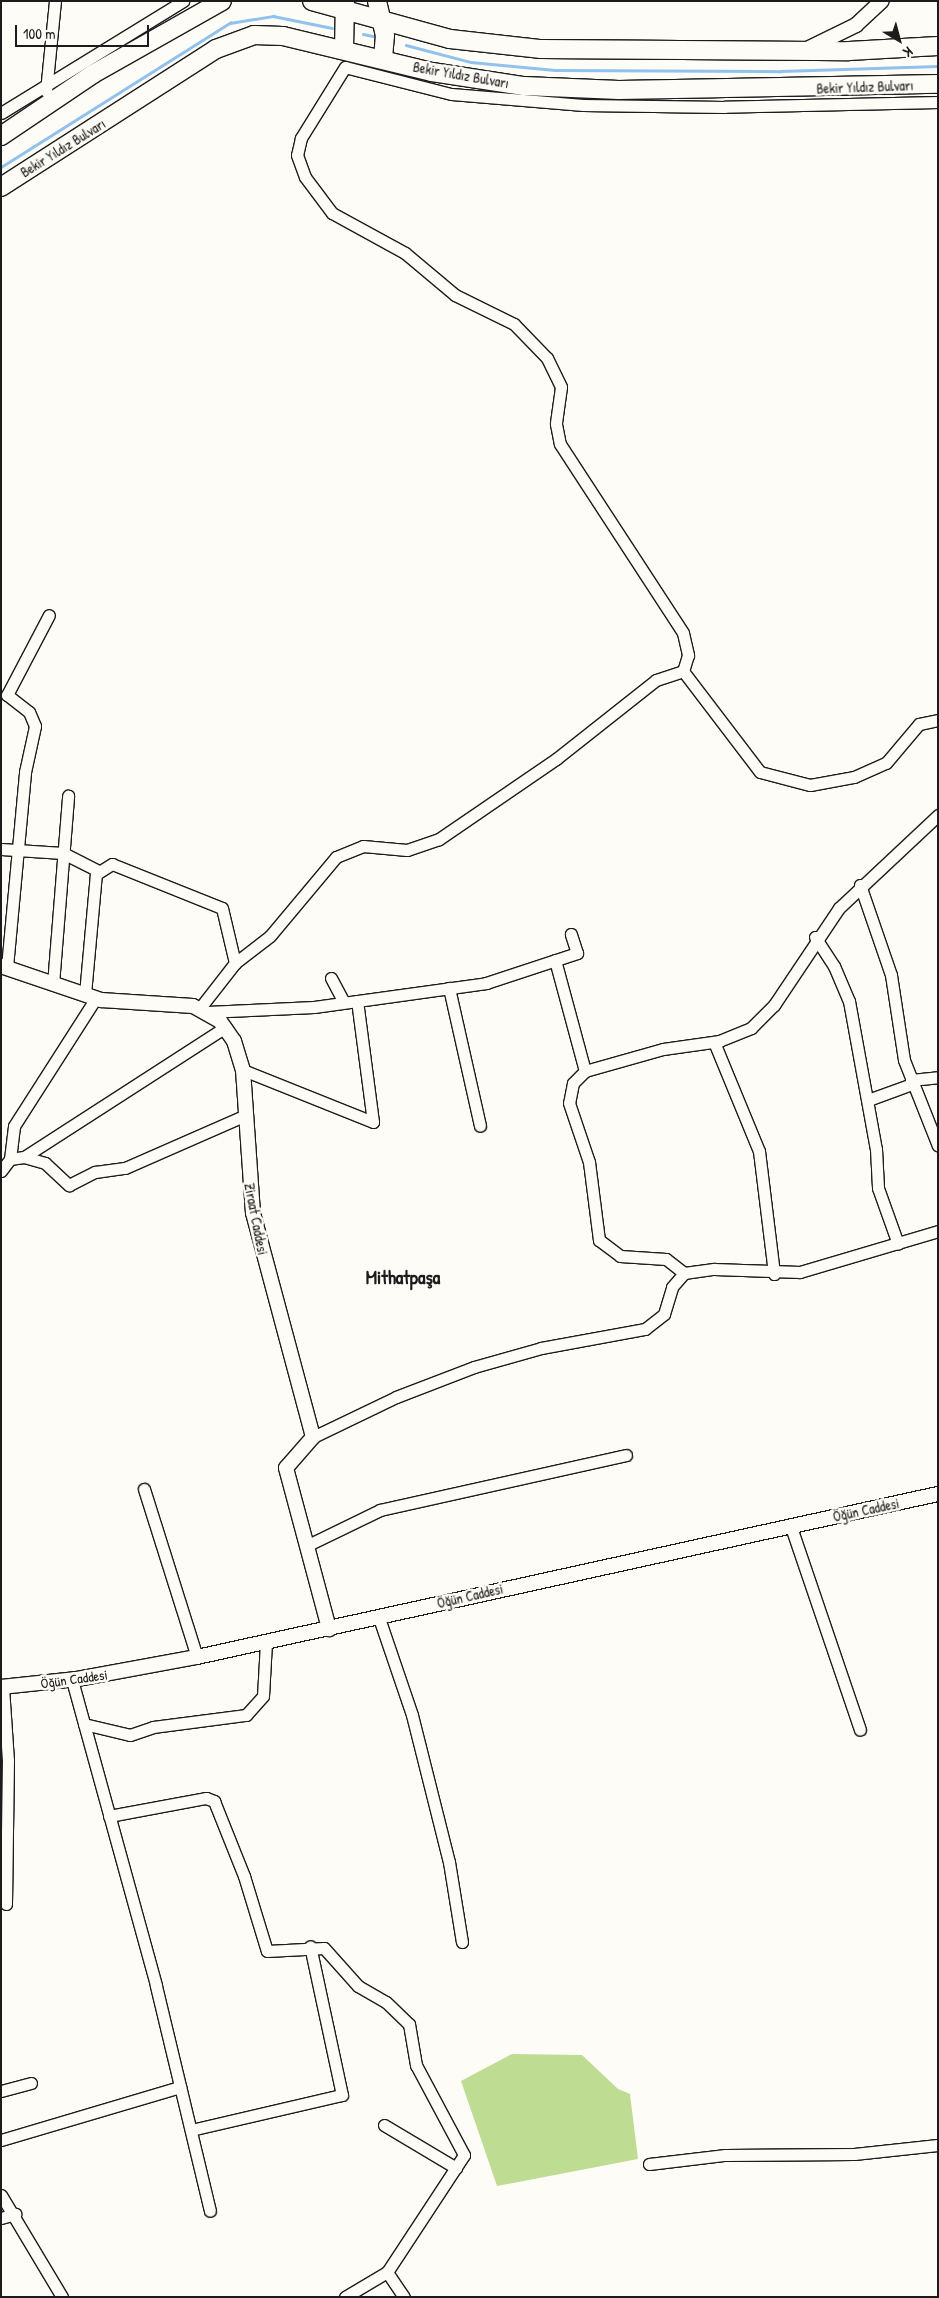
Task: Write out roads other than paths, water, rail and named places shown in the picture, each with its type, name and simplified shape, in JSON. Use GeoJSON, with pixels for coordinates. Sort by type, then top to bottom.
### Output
{"type":"FeatureCollection","features":[{"type":"Feature","properties":{"kind":"main road"},"geometry":{"type":"LineString","coordinates":[[1,136],[186,6],[222,1]]}},
{"type":"Feature","properties":{"kind":"main road"},"geometry":{"type":"LineString","coordinates":[[312,1],[346,7],[382,20],[450,38],[541,49],[802,51],[938,46]]}},
{"type":"Feature","properties":{"kind":"main road"},"geometry":{"type":"LineString","coordinates":[[377,1],[382,20],[383,57]]}},
{"type":"Feature","properties":{"kind":"main road"},"geometry":{"type":"LineString","coordinates":[[344,49],[346,7]]}},
{"type":"Feature","properties":{"kind":"main road","name":"Bekir Yıldız Bulvarı"},"geometry":{"type":"LineString","coordinates":[[1,187],[234,40],[273,34],[383,57],[460,78],[556,88],[784,89],[938,84]]}},
{"type":"Feature","properties":{"kind":"street"},"geometry":{"type":"LineString","coordinates":[[43,107],[47,85],[54,1]]}},
{"type":"Feature","properties":{"kind":"street"},"geometry":{"type":"LineString","coordinates":[[802,51],[856,24],[882,1]]}},
{"type":"Feature","properties":{"kind":"street"},"geometry":{"type":"LineString","coordinates":[[1,113],[186,6]]}},
{"type":"Feature","properties":{"kind":"street"},"geometry":{"type":"LineString","coordinates":[[344,49],[345,67],[299,144],[298,160],[305,177],[342,220],[405,253],[455,295],[504,318],[547,358],[561,387],[556,424],[560,444],[683,633],[688,655],[682,671]]}},
{"type":"Feature","properties":{"kind":"street"},"geometry":{"type":"LineString","coordinates":[[345,67],[451,94],[583,105],[724,108],[938,102]]}},
{"type":"Feature","properties":{"kind":"street"},"geometry":{"type":"LineString","coordinates":[[49,615],[7,695],[30,712],[35,726],[17,850],[3,967],[91,996],[204,1010],[278,1010],[486,983],[577,953],[572,934]]}},
{"type":"Feature","properties":{"kind":"street"},"geometry":{"type":"LineString","coordinates":[[682,671],[755,768],[790,783],[828,783],[876,769],[892,758],[919,724],[938,720]]}},
{"type":"Feature","properties":{"kind":"street"},"geometry":{"type":"LineString","coordinates":[[204,1010],[235,963],[270,936],[336,857],[363,846],[407,850],[439,840],[556,758],[656,680],[682,671]]}},
{"type":"Feature","properties":{"kind":"street"},"geometry":{"type":"LineString","coordinates":[[53,984],[68,796]]}},
{"type":"Feature","properties":{"kind":"street"},"geometry":{"type":"LineString","coordinates":[[684,1273],[662,1258],[620,1256],[600,1240],[589,1162],[569,1103],[573,1083],[585,1071],[641,1054],[714,1042],[743,1033],[767,1014],[815,938],[860,885],[938,815]]}},
{"type":"Feature","properties":{"kind":"street"},"geometry":{"type":"LineString","coordinates":[[1,849],[63,854],[98,871],[116,865],[222,908],[235,963]]}},
{"type":"Feature","properties":{"kind":"street"},"geometry":{"type":"LineString","coordinates":[[1,1171],[10,1159],[14,1126],[91,996],[98,871]]}},
{"type":"Feature","properties":{"kind":"street"},"geometry":{"type":"LineString","coordinates":[[860,885],[891,975],[894,1017],[911,1082],[938,1146]]}},
{"type":"Feature","properties":{"kind":"street"},"geometry":{"type":"LineString","coordinates":[[815,938],[847,995],[868,1100],[878,1188],[898,1244]]}},
{"type":"Feature","properties":{"kind":"street"},"geometry":{"type":"LineString","coordinates":[[555,960],[585,1071]]}},
{"type":"Feature","properties":{"kind":"street"},"geometry":{"type":"LineString","coordinates":[[331,978],[344,1002]]}},
{"type":"Feature","properties":{"kind":"street"},"geometry":{"type":"LineString","coordinates":[[449,988],[480,1126]]}},
{"type":"Feature","properties":{"kind":"street"},"geometry":{"type":"LineString","coordinates":[[243,1070],[373,1122],[357,1001]]}},
{"type":"Feature","properties":{"kind":"street"},"geometry":{"type":"LineString","coordinates":[[10,1159],[24,1157],[226,1027],[204,1010]]}},
{"type":"Feature","properties":{"kind":"street","name":"Ziraat Caddesi"},"geometry":{"type":"LineString","coordinates":[[226,1027],[243,1070],[253,1213],[313,1437]]}},
{"type":"Feature","properties":{"kind":"street"},"geometry":{"type":"LineString","coordinates":[[714,1042],[759,1151],[774,1274]]}},
{"type":"Feature","properties":{"kind":"street"},"geometry":{"type":"LineString","coordinates":[[868,1100],[911,1082],[938,1077]]}},
{"type":"Feature","properties":{"kind":"street"},"geometry":{"type":"LineString","coordinates":[[24,1157],[51,1166],[69,1184],[95,1172],[132,1165],[246,1115]]}},
{"type":"Feature","properties":{"kind":"street"},"geometry":{"type":"LineString","coordinates":[[329,1629],[286,1468],[313,1437],[396,1397],[491,1361],[644,1329],[664,1314],[672,1287],[684,1273],[714,1269],[774,1274],[814,1270],[938,1231]]}},
{"type":"Feature","properties":{"kind":"street"},"geometry":{"type":"LineString","coordinates":[[306,1546],[380,1510],[626,1455]]}},
{"type":"Feature","properties":{"kind":"street"},"geometry":{"type":"LineString","coordinates":[[144,1489],[197,1657]]}},
{"type":"Feature","properties":{"kind":"street","name":"Öğün Caddesi"},"geometry":{"type":"LineString","coordinates":[[2,1687],[72,1680],[197,1657],[938,1494]]}},
{"type":"Feature","properties":{"kind":"street"},"geometry":{"type":"LineString","coordinates":[[791,1526],[860,1730]]}},
{"type":"Feature","properties":{"kind":"street"},"geometry":{"type":"LineString","coordinates":[[379,1618],[412,1715],[449,1862],[462,1942]]}},
{"type":"Feature","properties":{"kind":"street"},"geometry":{"type":"LineString","coordinates":[[84,1724],[130,1735],[153,1727],[246,1715],[263,1696],[266,1642]]}},
{"type":"Feature","properties":{"kind":"street"},"geometry":{"type":"LineString","coordinates":[[72,1680],[180,2087],[210,2211]]}},
{"type":"Feature","properties":{"kind":"street"},"geometry":{"type":"LineString","coordinates":[[2,1687],[8,1760],[6,1904]]}},
{"type":"Feature","properties":{"kind":"street"},"geometry":{"type":"LineString","coordinates":[[109,1816],[206,1798],[214,1801],[244,1876],[267,1951],[310,1946],[327,1950],[358,1986],[386,2002],[409,2024],[416,2065],[464,2155],[387,2272],[345,2297]]}},
{"type":"Feature","properties":{"kind":"street"},"geometry":{"type":"LineString","coordinates":[[190,2130],[342,2095],[310,1946]]}},
{"type":"Feature","properties":{"kind":"street"},"geometry":{"type":"LineString","coordinates":[[1,2091],[31,2083]]}},
{"type":"Feature","properties":{"kind":"street"},"geometry":{"type":"LineString","coordinates":[[1,2140],[180,2087]]}},
{"type":"Feature","properties":{"kind":"street"},"geometry":{"type":"LineString","coordinates":[[384,2126],[456,2168]]}},
{"type":"Feature","properties":{"kind":"street"},"geometry":{"type":"LineString","coordinates":[[649,2164],[725,2155],[854,2154],[938,2145]]}},
{"type":"Feature","properties":{"kind":"street"},"geometry":{"type":"LineString","coordinates":[[1,2195],[15,2214],[59,2296]]}},
{"type":"Feature","properties":{"kind":"street"},"geometry":{"type":"LineString","coordinates":[[1,2218],[15,2214]]}},
{"type":"Feature","properties":{"kind":"street"},"geometry":{"type":"LineString","coordinates":[[387,2272],[404,2297]]}},
{"type":"Feature","properties":{"kind":"waterway"},"geometry":{"type":"LineString","coordinates":[[1,167],[230,23],[273,16],[332,28]]}},
{"type":"Feature","properties":{"kind":"waterway"},"geometry":{"type":"LineString","coordinates":[[363,34],[378,37]]}},
{"type":"Feature","properties":{"kind":"waterway"},"geometry":{"type":"LineString","coordinates":[[406,45],[471,62],[555,70],[781,71],[938,66]]}},
{"type":"Feature","properties":{"kind":"district","name":"Mithatpaşa"},"geometry":{"type":"Point","coordinates":[403,1278]}}]}
